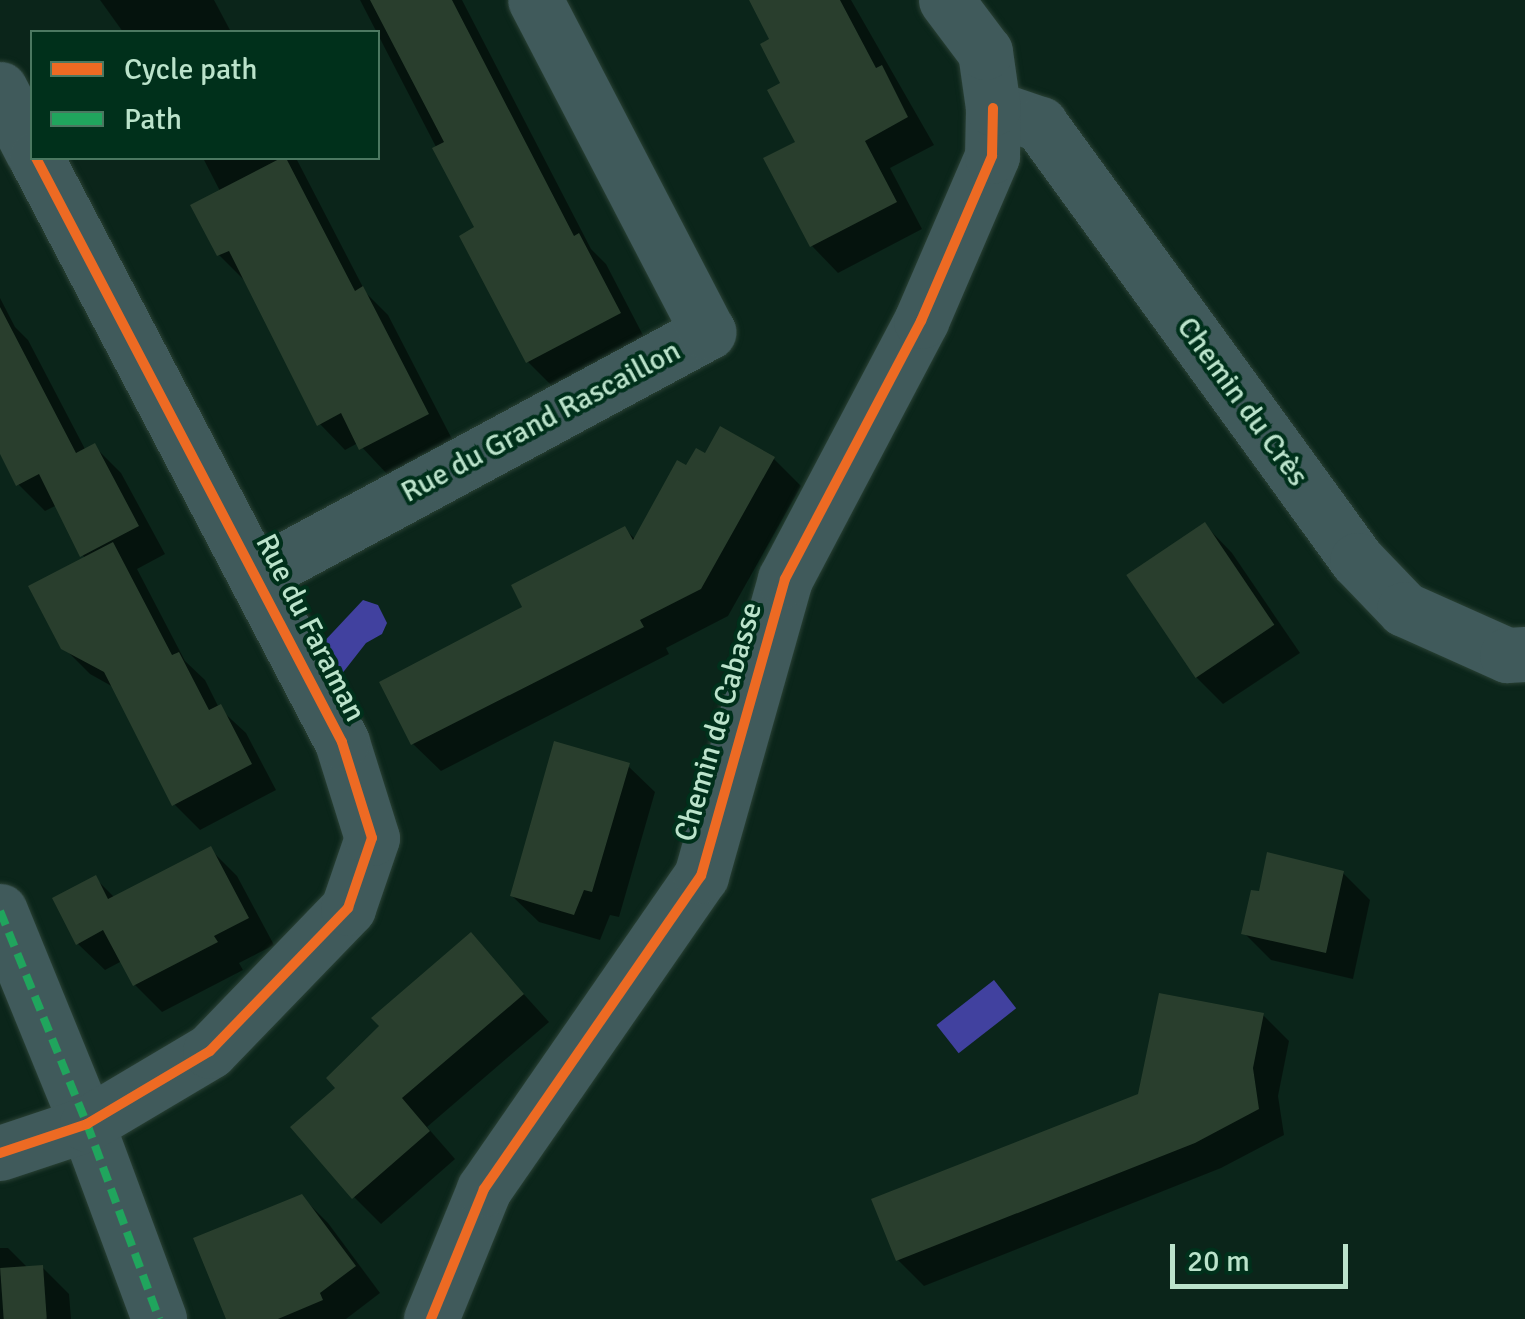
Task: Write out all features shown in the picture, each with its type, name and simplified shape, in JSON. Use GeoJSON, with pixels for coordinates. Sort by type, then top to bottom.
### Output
{"type":"FeatureCollection","features":[{"type":"Feature","properties":{"kind":"street","name":"Rue du Grand Rascaillon"},"geometry":{"type":"LineString","coordinates":[[256,576],[708,332],[535,0]]}},
{"type":"Feature","properties":{"kind":"street","name":"Chemin de Cabasse"},"geometry":{"type":"LineString","coordinates":[[431,1319],[484,1189],[701,876],[785,579],[921,321],[992,156],[993,108],[985,52],[946,0]]}},
{"type":"Feature","properties":{"kind":"street"},"geometry":{"type":"LineString","coordinates":[[0,89],[30,147]]}},
{"type":"Feature","properties":{"kind":"street","name":"Chemin du Crès"},"geometry":{"type":"LineString","coordinates":[[993,108],[1040,124],[1357,560],[1404,609],[1507,654],[1525,654]]}},
{"type":"Feature","properties":{"kind":"street","name":"Rue du Faraman"},"geometry":{"type":"LineString","coordinates":[[0,1153],[88,1124],[210,1051],[348,908],[372,838],[342,742],[37,160]]}},
{"type":"Feature","properties":{"kind":"street"},"geometry":{"type":"LineString","coordinates":[[0,912],[88,1124],[159,1319]]}},
{"type":"Feature","properties":{"kind":"shaded area"},"geometry":{"type":"Polygon","coordinates":[[[363,600],[378,605],[387,623],[382,634],[366,643],[341,675],[318,648],[363,600]]]}},
{"type":"Feature","properties":{"kind":"shaded area"},"geometry":{"type":"Polygon","coordinates":[[[994,980],[1016,1008],[959,1053],[936,1025],[994,980]]]}},
{"type":"Feature","properties":{"kind":"building"},"geometry":{"type":"Polygon","coordinates":[[[370,0],[452,0],[574,236],[579,233],[621,313],[526,363],[459,236],[474,227],[432,148],[444,142],[370,0]]]}},
{"type":"Feature","properties":{"kind":"building"},"geometry":{"type":"Polygon","coordinates":[[[749,0],[840,0],[876,68],[882,65],[908,117],[865,141],[897,202],[810,247],[763,158],[795,142],[767,90],[780,83],[760,44],[769,39],[749,0]]]}},
{"type":"Feature","properties":{"kind":"building"},"geometry":{"type":"Polygon","coordinates":[[[277,160],[287,160],[355,291],[363,286],[429,414],[359,450],[341,413],[317,426],[229,251],[217,256],[190,205],[277,160]]]}},
{"type":"Feature","properties":{"kind":"building"},"geometry":{"type":"Polygon","coordinates":[[[0,307],[76,453],[95,443],[139,526],[80,557],[39,474],[16,486],[0,454],[0,307]]]}},
{"type":"Feature","properties":{"kind":"building"},"geometry":{"type":"Polygon","coordinates":[[[720,426],[775,457],[701,589],[640,620],[644,627],[411,745],[379,682],[522,607],[511,585],[625,526],[633,540],[677,460],[686,465],[696,448],[705,453],[720,426]]]}},
{"type":"Feature","properties":{"kind":"building"},"geometry":{"type":"Polygon","coordinates":[[[1205,522],[1274,625],[1196,678],[1126,575],[1205,522]]]}},
{"type":"Feature","properties":{"kind":"building"},"geometry":{"type":"Polygon","coordinates":[[[113,542],[172,655],[179,652],[209,710],[221,704],[252,764],[172,806],[104,672],[61,649],[28,586],[113,542]]]}},
{"type":"Feature","properties":{"kind":"building"},"geometry":{"type":"Polygon","coordinates":[[[554,741],[630,763],[592,892],[584,890],[574,915],[510,896],[554,741]]]}},
{"type":"Feature","properties":{"kind":"building"},"geometry":{"type":"Polygon","coordinates":[[[211,846],[249,918],[214,936],[218,942],[133,986],[103,930],[76,945],[52,898],[96,875],[108,899],[211,846]]]}},
{"type":"Feature","properties":{"kind":"building"},"geometry":{"type":"Polygon","coordinates":[[[1267,852],[1344,871],[1326,953],[1241,934],[1251,890],[1259,891],[1267,852]]]}},
{"type":"Feature","properties":{"kind":"building"},"geometry":{"type":"Polygon","coordinates":[[[471,932],[524,994],[402,1098],[430,1131],[352,1199],[290,1127],[335,1088],[326,1078],[379,1026],[371,1018],[471,932]]]}},
{"type":"Feature","properties":{"kind":"building"},"geometry":{"type":"Polygon","coordinates":[[[1159,993],[1264,1013],[1253,1068],[1259,1109],[1195,1143],[896,1261],[871,1199],[1138,1094],[1159,993]]]}},
{"type":"Feature","properties":{"kind":"building"},"geometry":{"type":"Polygon","coordinates":[[[302,1194],[356,1266],[320,1293],[323,1300],[278,1319],[226,1319],[193,1238],[302,1194]]]}},
{"type":"Feature","properties":{"kind":"building"},"geometry":{"type":"Polygon","coordinates":[[[43,1265],[47,1319],[4,1319],[0,1268],[43,1265]]]}},
{"type":"Feature","properties":{"kind":"marked path"},"geometry":{"type":"LineString","coordinates":[[0,911],[87,1124],[159,1319]]}},
{"type":"Feature","properties":{"kind":"cycle path"},"geometry":{"type":"LineString","coordinates":[[431,1319],[484,1189],[701,876],[785,579],[921,321],[992,156],[993,108]]}},
{"type":"Feature","properties":{"kind":"cycle path"},"geometry":{"type":"LineString","coordinates":[[0,1153],[87,1124],[210,1051],[348,908],[372,838],[342,742],[37,160]]}}]}
